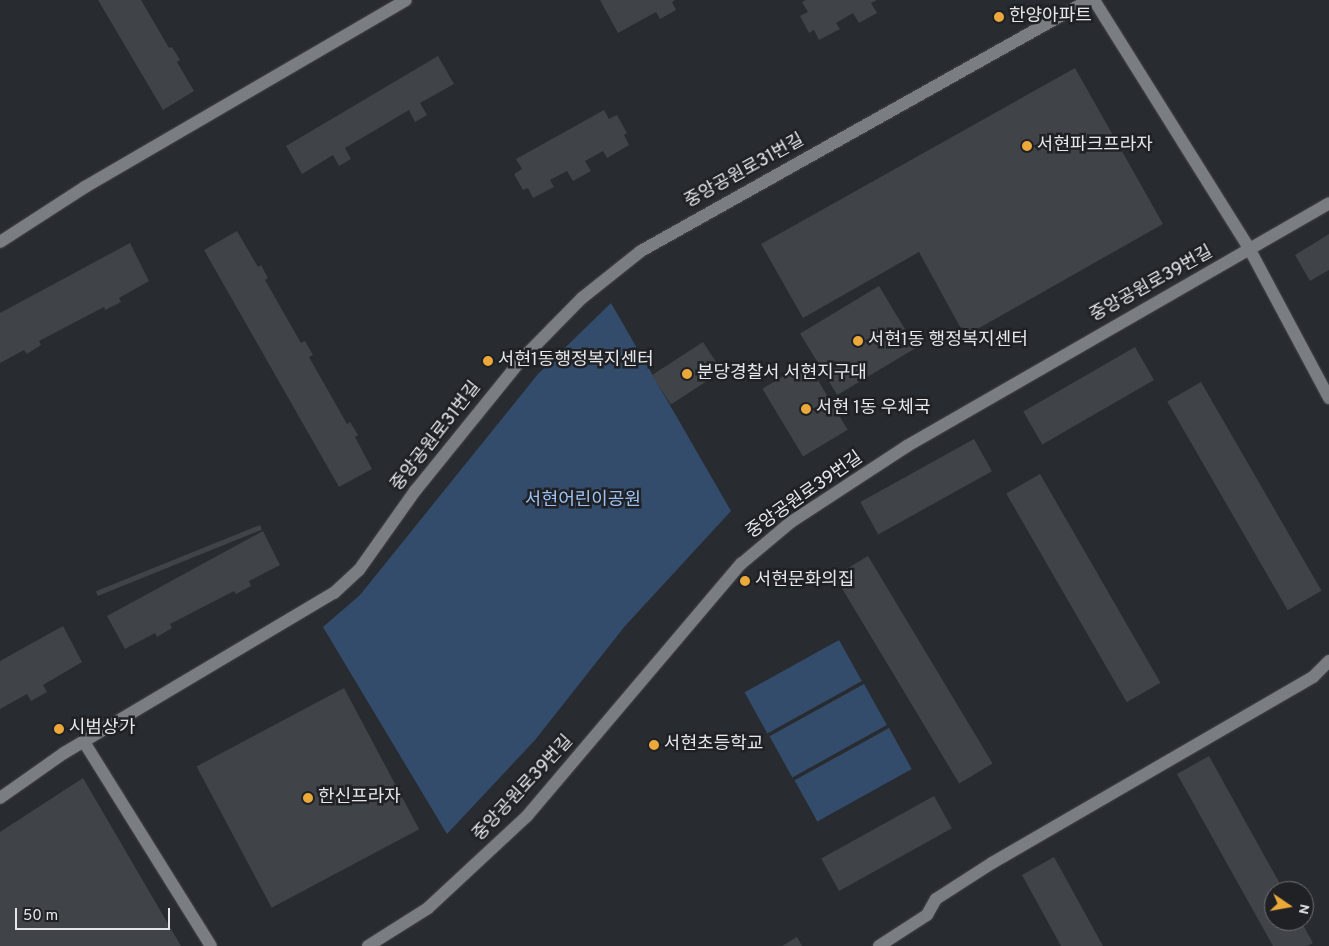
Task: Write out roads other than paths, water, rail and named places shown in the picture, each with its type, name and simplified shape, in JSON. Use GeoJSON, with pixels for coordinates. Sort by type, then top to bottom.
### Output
{"type":"FeatureCollection","features":[{"type":"Feature","properties":{"kind":"street"},"geometry":{"type":"LineString","coordinates":[[0,242],[85,188],[406,0]]}},
{"type":"Feature","properties":{"kind":"street","name":"중앙공원로31번길"},"geometry":{"type":"LineString","coordinates":[[0,798],[84,742],[334,593],[359,570],[415,491],[522,359],[582,298],[641,251],[1089,0]]}},
{"type":"Feature","properties":{"kind":"street"},"geometry":{"type":"LineString","coordinates":[[1094,0],[1250,250],[1329,398]]}},
{"type":"Feature","properties":{"kind":"street","name":"중앙공원로39번길"},"geometry":{"type":"LineString","coordinates":[[368,946],[428,908],[527,816],[741,564],[792,522],[932,432],[1329,203]]}},
{"type":"Feature","properties":{"kind":"street"},"geometry":{"type":"LineString","coordinates":[[879,946],[927,915],[936,899],[976,873],[1313,677],[1329,661]]}},
{"type":"Feature","properties":{"kind":"street"},"geometry":{"type":"LineString","coordinates":[[84,742],[211,946]]}},
{"type":"Feature","properties":{"kind":"place","name":"한양아파트"},"geometry":{"type":"Point","coordinates":[999,17]}},
{"type":"Feature","properties":{"kind":"place","name":"서현파크프라자"},"geometry":{"type":"Point","coordinates":[1027,146]}},
{"type":"Feature","properties":{"kind":"place","name":"서현1동 행정복지센터"},"geometry":{"type":"Point","coordinates":[858,341]}},
{"type":"Feature","properties":{"kind":"place","name":"서현1동행정복지센터"},"geometry":{"type":"Point","coordinates":[488,361]}},
{"type":"Feature","properties":{"kind":"place","name":"분당경찰서 서현지구대"},"geometry":{"type":"Point","coordinates":[687,374]}},
{"type":"Feature","properties":{"kind":"place","name":"서현 1동 우체국"},"geometry":{"type":"Point","coordinates":[806,409]}},
{"type":"Feature","properties":{"kind":"place","name":"서현문화의집"},"geometry":{"type":"Point","coordinates":[745,581]}},
{"type":"Feature","properties":{"kind":"place","name":"시범상가"},"geometry":{"type":"Point","coordinates":[59,729]}},
{"type":"Feature","properties":{"kind":"place","name":"서현초등학교"},"geometry":{"type":"Point","coordinates":[654,745]}},
{"type":"Feature","properties":{"kind":"place","name":"한신프라자"},"geometry":{"type":"Point","coordinates":[308,798]}},
{"type":"Feature","properties":{"kind":"park label","name":"서현어린이공원"},"geometry":{"type":"Point","coordinates":[583,501]}}]}
